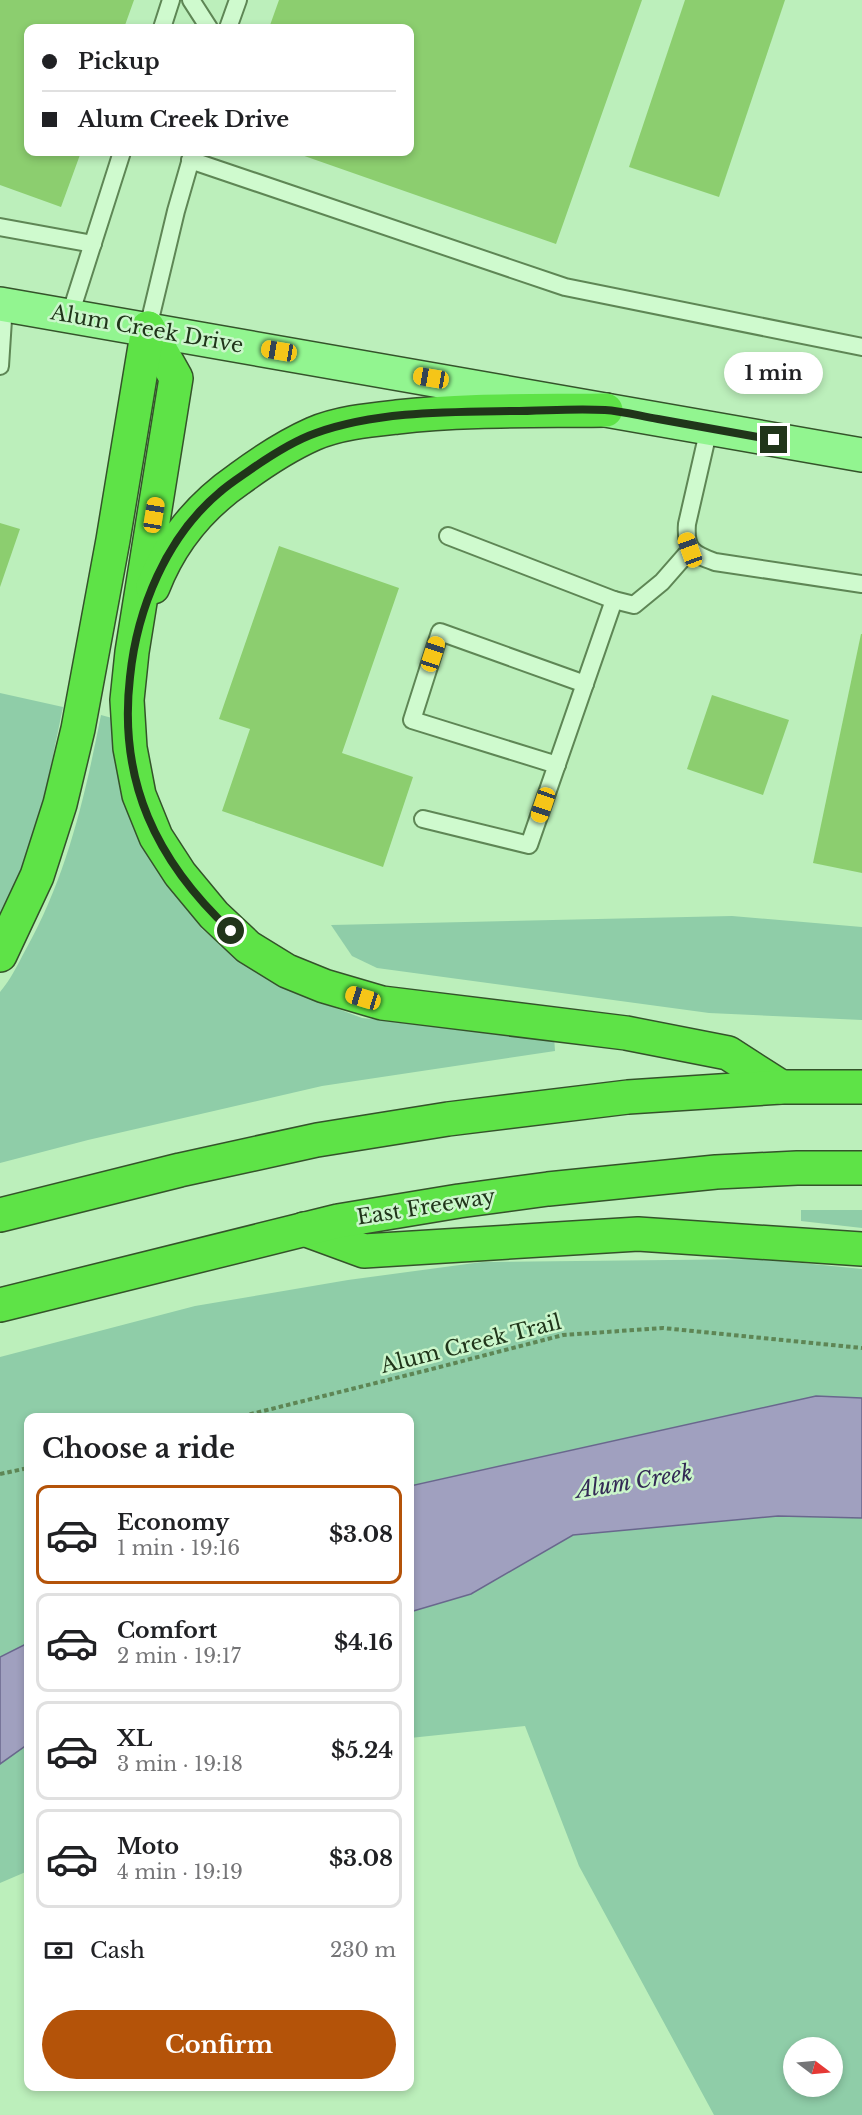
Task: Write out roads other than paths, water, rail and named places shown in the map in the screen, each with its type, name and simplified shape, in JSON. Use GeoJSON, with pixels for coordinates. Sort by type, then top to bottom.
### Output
{"type":"FeatureCollection","features":[{"type":"Feature","properties":{"kind":"highway"},"geometry":{"type":"LineString","coordinates":[[148,328],[176,378],[132,652],[127,700],[130,748],[138,795],[156,837],[180,874],[214,915],[248,947],[287,971],[324,986],[382,1003],[626,1033],[728,1053],[781,1087]]}},
{"type":"Feature","properties":{"kind":"highway"},"geometry":{"type":"LineString","coordinates":[[0,955],[37,876],[60,804],[78,729],[113,540],[148,328]]}},
{"type":"Feature","properties":{"kind":"highway"},"geometry":{"type":"LineString","coordinates":[[132,652],[161,565],[187,526],[219,493],[266,458],[314,434],[361,421],[439,412],[606,410]]}},
{"type":"Feature","properties":{"kind":"highway"},"geometry":{"type":"LineString","coordinates":[[0,1215],[180,1170],[317,1140],[448,1119],[628,1097],[781,1087],[862,1087]]}},
{"type":"Feature","properties":{"kind":"highway","name":"East Freeway"},"geometry":{"type":"LineString","coordinates":[[0,1305],[338,1221],[459,1201],[632,1179],[797,1168],[862,1168]]}},
{"type":"Feature","properties":{"kind":"highway"},"geometry":{"type":"LineString","coordinates":[[304,1229],[364,1251],[638,1234],[862,1249]]}},
{"type":"Feature","properties":{"kind":"main road","name":"Alum Creek Drive"},"geometry":{"type":"LineString","coordinates":[[2,304],[862,455]]}},
{"type":"Feature","properties":{"kind":"lane"},"geometry":{"type":"LineString","coordinates":[[163,24],[171,0]]}},
{"type":"Feature","properties":{"kind":"lane"},"geometry":{"type":"LineString","coordinates":[[191,0],[206,24]]}},
{"type":"Feature","properties":{"kind":"lane"},"geometry":{"type":"LineString","coordinates":[[229,24],[238,0]]}},
{"type":"Feature","properties":{"kind":"lane"},"geometry":{"type":"LineString","coordinates":[[70,315],[121,156]]}},
{"type":"Feature","properties":{"kind":"lane"},"geometry":{"type":"LineString","coordinates":[[148,328],[191,156],[565,287],[862,347]]}},
{"type":"Feature","properties":{"kind":"lane"},"geometry":{"type":"LineString","coordinates":[[0,228],[93,243]]}},
{"type":"Feature","properties":{"kind":"lane"},"geometry":{"type":"LineString","coordinates":[[0,366],[2,304]]}},
{"type":"Feature","properties":{"kind":"lane"},"geometry":{"type":"LineString","coordinates":[[709,428],[687,524],[686,538],[690,550],[702,558],[715,562],[862,584]]}},
{"type":"Feature","properties":{"kind":"lane"},"geometry":{"type":"LineString","coordinates":[[448,536],[614,600],[634,605],[663,582],[690,550]]}},
{"type":"Feature","properties":{"kind":"lane"},"geometry":{"type":"LineString","coordinates":[[423,819],[529,845],[614,600]]}},
{"type":"Feature","properties":{"kind":"lane"},"geometry":{"type":"LineString","coordinates":[[556,765],[412,720],[440,632],[585,684]]}},
{"type":"Feature","properties":{"kind":"water","name":"Alum Creek"},"geometry":{"type":"Polygon","coordinates":[[[816,1396],[862,1398],[862,1518],[778,1516],[573,1535],[471,1594],[414,1611],[414,1485],[816,1396]]]}},
{"type":"Feature","properties":{"kind":"water"},"geometry":{"type":"Polygon","coordinates":[[[24,1645],[24,1747],[0,1764],[0,1657],[24,1645]]]}}]}
